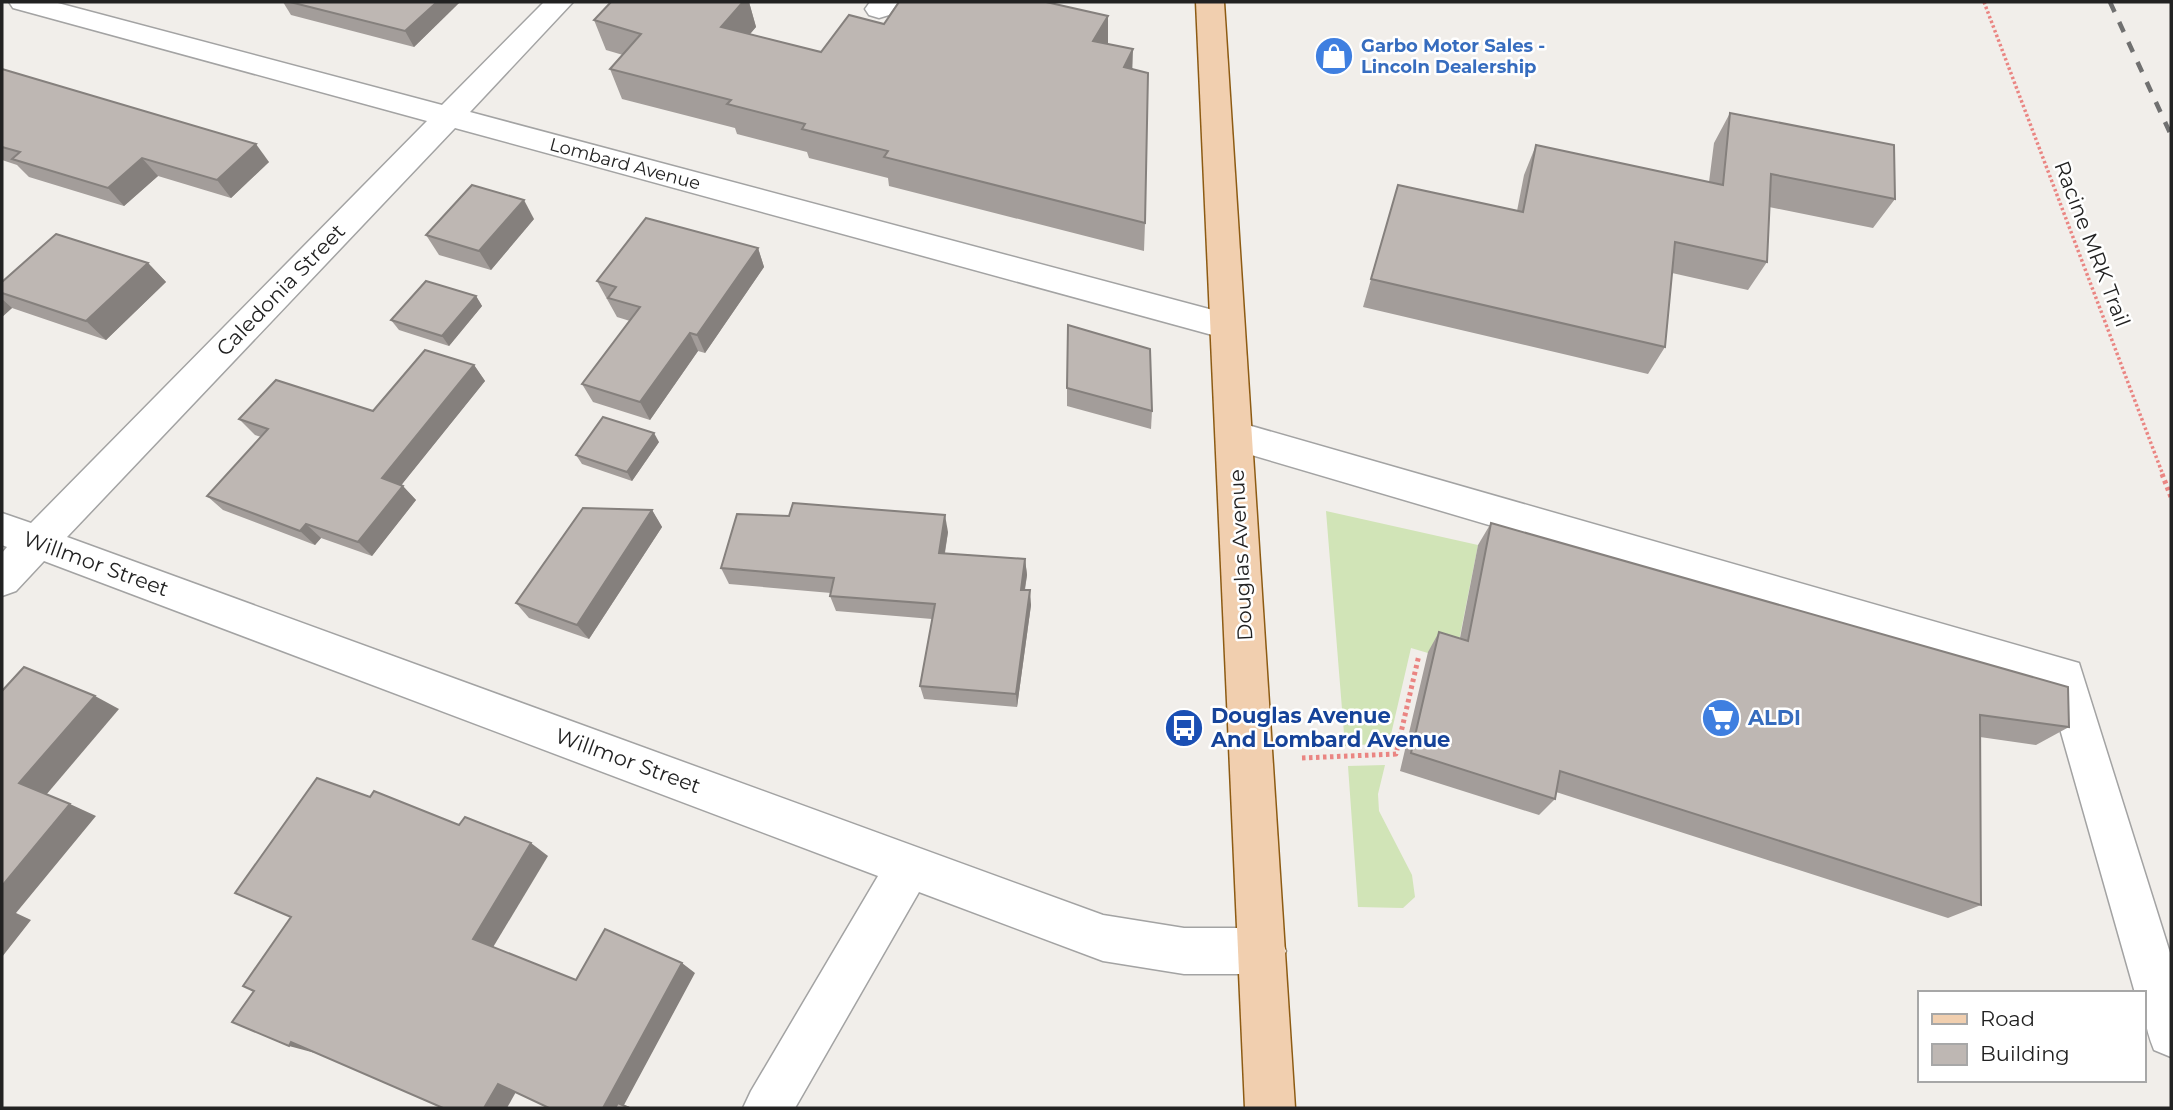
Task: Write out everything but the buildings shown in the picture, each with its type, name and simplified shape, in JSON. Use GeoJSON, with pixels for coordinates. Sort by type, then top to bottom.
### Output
{"type":"FeatureCollection","features":[{"type":"Feature","properties":{"kind":"main road","name":"Douglas Avenue"},"geometry":{"type":"LineString","coordinates":[[1210,2],[1270,1108]]}},
{"type":"Feature","properties":{"kind":"street","name":"Lombard Avenue"},"geometry":{"type":"LineString","coordinates":[[23,2],[1227,326]]}},
{"type":"Feature","properties":{"kind":"street","name":"Caledonia Street"},"geometry":{"type":"LineString","coordinates":[[2,579],[20,536],[449,116],[559,2]]}},
{"type":"Feature","properties":{"kind":"street"},"geometry":{"type":"LineString","coordinates":[[1234,436],[2065,676],[2171,1032]]}},
{"type":"Feature","properties":{"kind":"street","name":"Willmor Street"},"geometry":{"type":"LineString","coordinates":[[20,536],[1103,938],[1184,951],[1263,951]]}},
{"type":"Feature","properties":{"kind":"street"},"geometry":{"type":"LineString","coordinates":[[768,1108],[909,866]]}},
{"type":"Feature","properties":{"kind":"path","name":"Racine MRK Trail"},"geometry":{"type":"LineString","coordinates":[[1984,2],[2171,497]]}},
{"type":"Feature","properties":{"kind":"path"},"geometry":{"type":"LineString","coordinates":[[1252,760],[1396,754],[1419,655]]}},
{"type":"Feature","properties":{"kind":"green space"},"geometry":{"type":"Polygon","coordinates":[[[1326,511],[1478,545],[1455,661],[1411,648],[1389,743],[1345,746],[1326,511]]]}},
{"type":"Feature","properties":{"kind":"green space"},"geometry":{"type":"Polygon","coordinates":[[[1385,765],[1378,794],[1379,811],[1412,875],[1415,897],[1403,908],[1358,907],[1348,766],[1385,765]]]}},
{"type":"Feature","properties":{"kind":"railway"},"geometry":{"type":"LineString","coordinates":[[2110,2],[2171,135]]}},
{"type":"Feature","properties":{"kind":"place","name":"Garbo Motor Sales - Lincoln Dealership"},"geometry":{"type":"Point","coordinates":[1334,56]}},
{"type":"Feature","properties":{"kind":"place","name":"ALDI"},"geometry":{"type":"Point","coordinates":[1721,718]}},
{"type":"Feature","properties":{"kind":"place","name":"Douglas Avenue And Lombard Avenue"},"geometry":{"type":"Point","coordinates":[1184,728]}}]}
